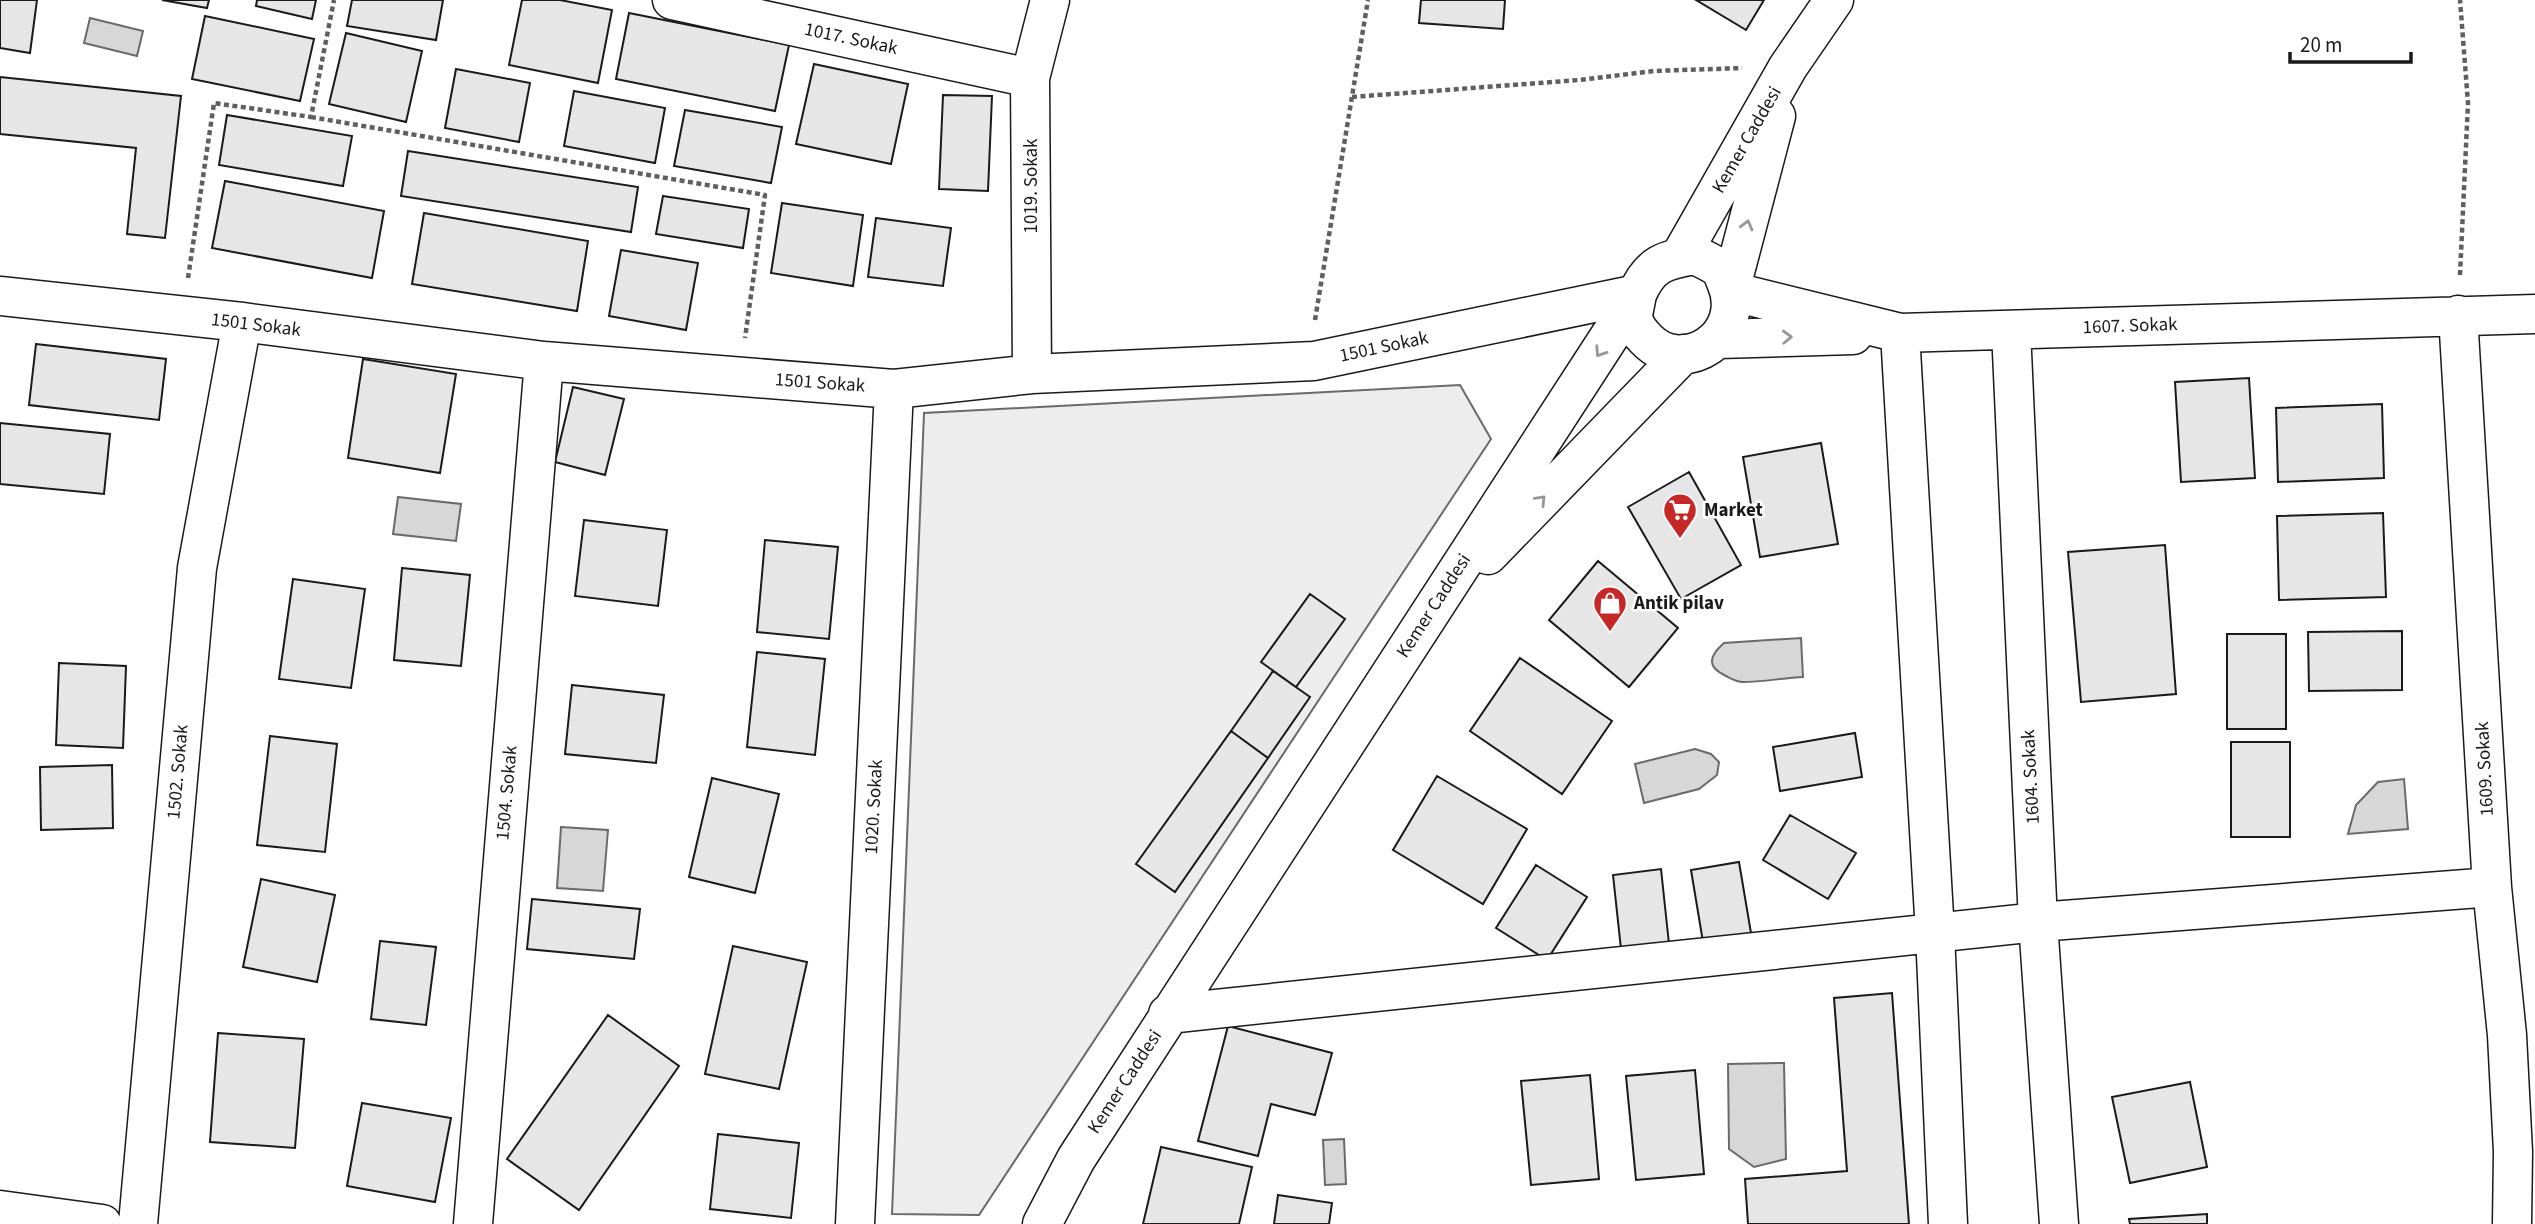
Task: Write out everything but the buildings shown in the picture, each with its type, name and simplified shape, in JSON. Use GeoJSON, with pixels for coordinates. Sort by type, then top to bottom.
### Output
{"type":"FeatureCollection","features":[{"type":"Feature","properties":{"kind":"street","name":"1017. Sokak"},"geometry":{"type":"LineString","coordinates":[[672,0],[1030,78]]}},
{"type":"Feature","properties":{"kind":"street","name":"1019. Sokak"},"geometry":{"type":"LineString","coordinates":[[1032,374],[1030,78],[1050,0]]}},
{"type":"Feature","properties":{"kind":"street","name":"Kemer Caddesi"},"geometry":{"type":"LineString","coordinates":[[1042,1224],[1076,1159],[1168,1014],[1650,271],[1664,262],[1680,257],[1788,67],[1834,0]]}},
{"type":"Feature","properties":{"kind":"street"},"geometry":{"type":"LineString","coordinates":[[1730,292],[1788,67]]}},
{"type":"Feature","properties":{"kind":"street"},"geometry":{"type":"LineString","coordinates":[[1637,294],[1633,320],[1641,334],[1656,350],[1683,354],[1700,351],[1718,339],[1728,325],[1732,308],[1730,292],[1721,270],[1695,255],[1680,257]]}},
{"type":"Feature","properties":{"kind":"street","name":"1607. Sokak"},"geometry":{"type":"LineString","coordinates":[[1730,292],[1900,333],[2458,314],[2535,314]]}},
{"type":"Feature","properties":{"kind":"street","name":"1501 Sokak"},"geometry":{"type":"LineString","coordinates":[[0,296],[242,322],[544,361],[894,389],[1032,374],[1314,361],[1637,294]]}},
{"type":"Feature","properties":{"kind":"street","name":"1609. Sokak"},"geometry":{"type":"LineString","coordinates":[[2458,314],[2492,887],[2507,1035],[2513,1152],[2512,1224]]}},
{"type":"Feature","properties":{"kind":"street","name":"1502. Sokak"},"geometry":{"type":"LineString","coordinates":[[138,1224],[197,568],[242,322]]}},
{"type":"Feature","properties":{"kind":"street","name":"1604. Sokak"},"geometry":{"type":"LineString","coordinates":[[2011,330],[2038,922],[2059,1224]]}},
{"type":"Feature","properties":{"kind":"street"},"geometry":{"type":"LineString","coordinates":[[1718,339],[1900,333],[1935,933],[1948,1224]]}},
{"type":"Feature","properties":{"kind":"street"},"geometry":{"type":"LineString","coordinates":[[1425,620],[1683,354]]}},
{"type":"Feature","properties":{"kind":"street","name":"1504. Sokak"},"geometry":{"type":"LineString","coordinates":[[473,1224],[544,361]]}},
{"type":"Feature","properties":{"kind":"street","name":"1020. Sokak"},"geometry":{"type":"LineString","coordinates":[[855,1224],[894,389]]}},
{"type":"Feature","properties":{"kind":"street"},"geometry":{"type":"LineString","coordinates":[[1168,1014],[2038,922],[2492,887]]}},
{"type":"Feature","properties":{"kind":"street"},"geometry":{"type":"LineString","coordinates":[[0,1210],[102,1224]]}},
{"type":"Feature","properties":{"kind":"path"},"geometry":{"type":"LineString","coordinates":[[311,117],[334,0]]}},
{"type":"Feature","properties":{"kind":"path"},"geometry":{"type":"LineString","coordinates":[[1314,361],[1315,323],[1368,0]]}},
{"type":"Feature","properties":{"kind":"path"},"geometry":{"type":"LineString","coordinates":[[2458,314],[2468,103],[2460,0]]}},
{"type":"Feature","properties":{"kind":"path"},"geometry":{"type":"LineString","coordinates":[[1352,97],[1579,80],[1654,71],[1788,67]]}},
{"type":"Feature","properties":{"kind":"path"},"geometry":{"type":"LineString","coordinates":[[183,316],[214,103],[311,117],[765,195],[740,377]]}},
{"type":"Feature","properties":{"kind":"shaded area"},"geometry":{"type":"Polygon","coordinates":[[[90,18],[143,31],[137,56],[84,43],[90,18]]]}},
{"type":"Feature","properties":{"kind":"shaded area"},"geometry":{"type":"Polygon","coordinates":[[[1460,385],[1491,439],[979,1215],[892,1214],[924,413],[1460,385]]]}},
{"type":"Feature","properties":{"kind":"shaded area"},"geometry":{"type":"Polygon","coordinates":[[[398,497],[461,504],[456,541],[393,534],[398,497]]]}},
{"type":"Feature","properties":{"kind":"shaded area"},"geometry":{"type":"Polygon","coordinates":[[[1801,638],[1803,677],[1742,682],[1720,673],[1713,665],[1715,653],[1724,643],[1801,638]]]}},
{"type":"Feature","properties":{"kind":"shaded area"},"geometry":{"type":"Polygon","coordinates":[[[1695,749],[1711,754],[1719,762],[1717,775],[1699,789],[1644,803],[1635,764],[1695,749]]]}},
{"type":"Feature","properties":{"kind":"shaded area"},"geometry":{"type":"Polygon","coordinates":[[[2404,779],[2408,829],[2348,834],[2356,805],[2378,782],[2404,779]]]}},
{"type":"Feature","properties":{"kind":"shaded area"},"geometry":{"type":"Polygon","coordinates":[[[561,827],[608,830],[603,891],[557,888],[561,827]]]}},
{"type":"Feature","properties":{"kind":"shaded area"},"geometry":{"type":"Polygon","coordinates":[[[1784,1063],[1786,1159],[1754,1167],[1729,1149],[1728,1064],[1784,1063]]]}},
{"type":"Feature","properties":{"kind":"shaded area"},"geometry":{"type":"Polygon","coordinates":[[[1344,1139],[1346,1184],[1325,1185],[1323,1140],[1344,1139]]]}},
{"type":"Feature","properties":{"kind":"place","name":"Market"},"geometry":{"type":"Point","coordinates":[1680,540]}},
{"type":"Feature","properties":{"kind":"place","name":"Antik pilav"},"geometry":{"type":"Point","coordinates":[1610,633]}}]}
